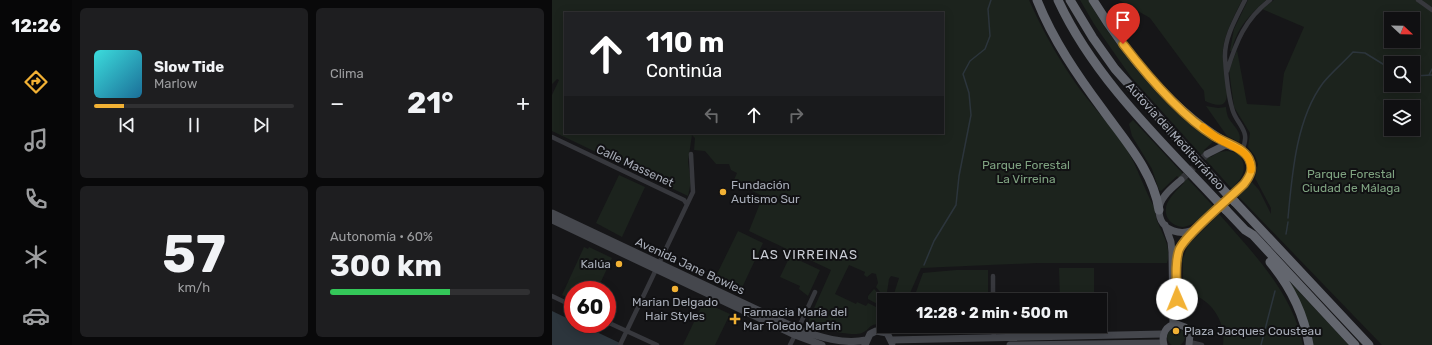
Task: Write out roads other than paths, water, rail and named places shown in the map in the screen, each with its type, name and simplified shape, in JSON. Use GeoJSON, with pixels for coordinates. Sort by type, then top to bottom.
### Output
{"type":"FeatureCollection","features":[{"type":"Feature","properties":{"kind":"highway"},"geometry":{"type":"LineString","coordinates":[[1037,0],[1055,40],[1134,152],[1146,172],[1159,210]]}},
{"type":"Feature","properties":{"kind":"highway","name":"Autovía del Mediterráneo"},"geometry":{"type":"LineString","coordinates":[[1058,0],[1081,42],[1106,77],[1146,126],[1245,230],[1253,235],[1355,345]]}},
{"type":"Feature","properties":{"kind":"highway","name":"Autovía del Mediterráneo"},"geometry":{"type":"LineString","coordinates":[[1070,0],[1093,38],[1115,69],[1227,194],[1369,345]]}},
{"type":"Feature","properties":{"kind":"highway"},"geometry":{"type":"LineString","coordinates":[[1093,0],[1114,32],[1151,78],[1190,116],[1212,134],[1232,146]]}},
{"type":"Feature","properties":{"kind":"highway"},"geometry":{"type":"LineString","coordinates":[[1245,230],[1249,238],[1277,270],[1289,287],[1301,315],[1309,345]]}},
{"type":"Feature","properties":{"kind":"main road"},"geometry":{"type":"LineString","coordinates":[[1175,324],[1177,258],[1184,241],[1244,184],[1250,176],[1251,166],[1249,158],[1242,150],[1232,146],[1219,147],[1208,154]]}},
{"type":"Feature","properties":{"kind":"main road"},"geometry":{"type":"LineString","coordinates":[[1175,324],[1171,242],[1159,210],[1162,199],[1180,180]]}},
{"type":"Feature","properties":{"kind":"main road","name":"Avenida Jane Bowles"},"geometry":{"type":"LineString","coordinates":[[552,213],[657,267]]}},
{"type":"Feature","properties":{"kind":"main road","name":"Avenida Jane Bowles"},"geometry":{"type":"LineString","coordinates":[[552,220],[657,267],[822,345]]}},
{"type":"Feature","properties":{"kind":"main road"},"geometry":{"type":"LineString","coordinates":[[1165,225],[1177,233],[1193,232]]}},
{"type":"Feature","properties":{"kind":"main road"},"geometry":{"type":"LineString","coordinates":[[1010,345],[1164,344],[1163,334],[1166,329],[1175,324],[1185,327],[1190,334],[1190,343]]}},
{"type":"Feature","properties":{"kind":"main road"},"geometry":{"type":"LineString","coordinates":[[866,342],[870,334],[880,331],[887,333],[892,342],[1163,334]]}},
{"type":"Feature","properties":{"kind":"main road","name":"Avenida Jane Bowles"},"geometry":{"type":"LineString","coordinates":[[796,332],[830,339],[866,342]]}},
{"type":"Feature","properties":{"kind":"street"},"geometry":{"type":"LineString","coordinates":[[1242,150],[1246,138],[1243,128],[1232,109],[1225,57],[1228,40],[1245,0]]}},
{"type":"Feature","properties":{"kind":"street"},"geometry":{"type":"LineString","coordinates":[[1227,73],[1239,35],[1254,14],[1270,0]]}},
{"type":"Feature","properties":{"kind":"street"},"geometry":{"type":"LineString","coordinates":[[1418,0],[1432,10]]}},
{"type":"Feature","properties":{"kind":"street","name":"Calle Massenet"},"geometry":{"type":"LineString","coordinates":[[552,137],[684,200],[686,203]]}},
{"type":"Feature","properties":{"kind":"street"},"geometry":{"type":"LineString","coordinates":[[620,345],[692,192],[693,183],[691,174],[691,154]]}},
{"type":"Feature","properties":{"kind":"street"},"geometry":{"type":"LineString","coordinates":[[993,276],[993,293]]}},
{"type":"Feature","properties":{"kind":"street"},"geometry":{"type":"LineString","coordinates":[[790,345],[815,292]]}},
{"type":"Feature","properties":{"kind":"street"},"geometry":{"type":"LineString","coordinates":[[552,296],[564,302]]}},
{"type":"Feature","properties":{"kind":"street"},"geometry":{"type":"LineString","coordinates":[[616,327],[626,333],[656,345]]}},
{"type":"Feature","properties":{"kind":"street"},"geometry":{"type":"LineString","coordinates":[[994,333],[994,338]]}},
{"type":"Feature","properties":{"kind":"street"},"geometry":{"type":"LineString","coordinates":[[1190,343],[1202,345]]}},
{"type":"Feature","properties":{"kind":"waterway"},"geometry":{"type":"LineString","coordinates":[[924,265],[934,241],[956,205],[959,176],[971,115],[969,93],[963,74],[970,61],[985,49],[990,36],[988,9],[991,0]]}},
{"type":"Feature","properties":{"kind":"waterway"},"geometry":{"type":"LineString","coordinates":[[1288,218],[1291,184],[1297,148],[1301,130],[1314,97],[1323,83],[1353,52],[1365,53],[1384,65]]}},
{"type":"Feature","properties":{"kind":"waterway"},"geometry":{"type":"LineString","coordinates":[[1429,75],[1432,69]]}},
{"type":"Feature","properties":{"kind":"waterway"},"geometry":{"type":"LineString","coordinates":[[1420,76],[1432,75]]}},
{"type":"Feature","properties":{"kind":"waterway"},"geometry":{"type":"LineString","coordinates":[[1286,234],[1288,222]]}},
{"type":"Feature","properties":{"kind":"waterway"},"geometry":{"type":"LineString","coordinates":[[1261,345],[1275,291]]}},
{"type":"Feature","properties":{"kind":"tunnel"},"geometry":{"type":"LineString","coordinates":[[1181,180],[1207,154]]}},
{"type":"Feature","properties":{"kind":"place","name":"Fundación Autismo Sur"},"geometry":{"type":"Point","coordinates":[723,192]}},
{"type":"Feature","properties":{"kind":"place","name":"Kalúa"},"geometry":{"type":"Point","coordinates":[619,264]}},
{"type":"Feature","properties":{"kind":"place","name":"Marian Delgado Hair Styles"},"geometry":{"type":"Point","coordinates":[675,289]}},
{"type":"Feature","properties":{"kind":"place","name":"Farmacia María del Mar Toledo Martín"},"geometry":{"type":"Point","coordinates":[735,319]}},
{"type":"Feature","properties":{"kind":"place","name":"Plaza Jacques Cousteau"},"geometry":{"type":"Point","coordinates":[1176,331]}},
{"type":"Feature","properties":{"kind":"district","name":"LAS VIRREINAS"},"geometry":{"type":"Point","coordinates":[805,254]}},
{"type":"Feature","properties":{"kind":"park label","name":"Parque Forestal La Virreina"},"geometry":{"type":"Point","coordinates":[1026,172]}},
{"type":"Feature","properties":{"kind":"park label","name":"Parque Forestal Ciudad de Málaga"},"geometry":{"type":"Point","coordinates":[1351,181]}}]}
